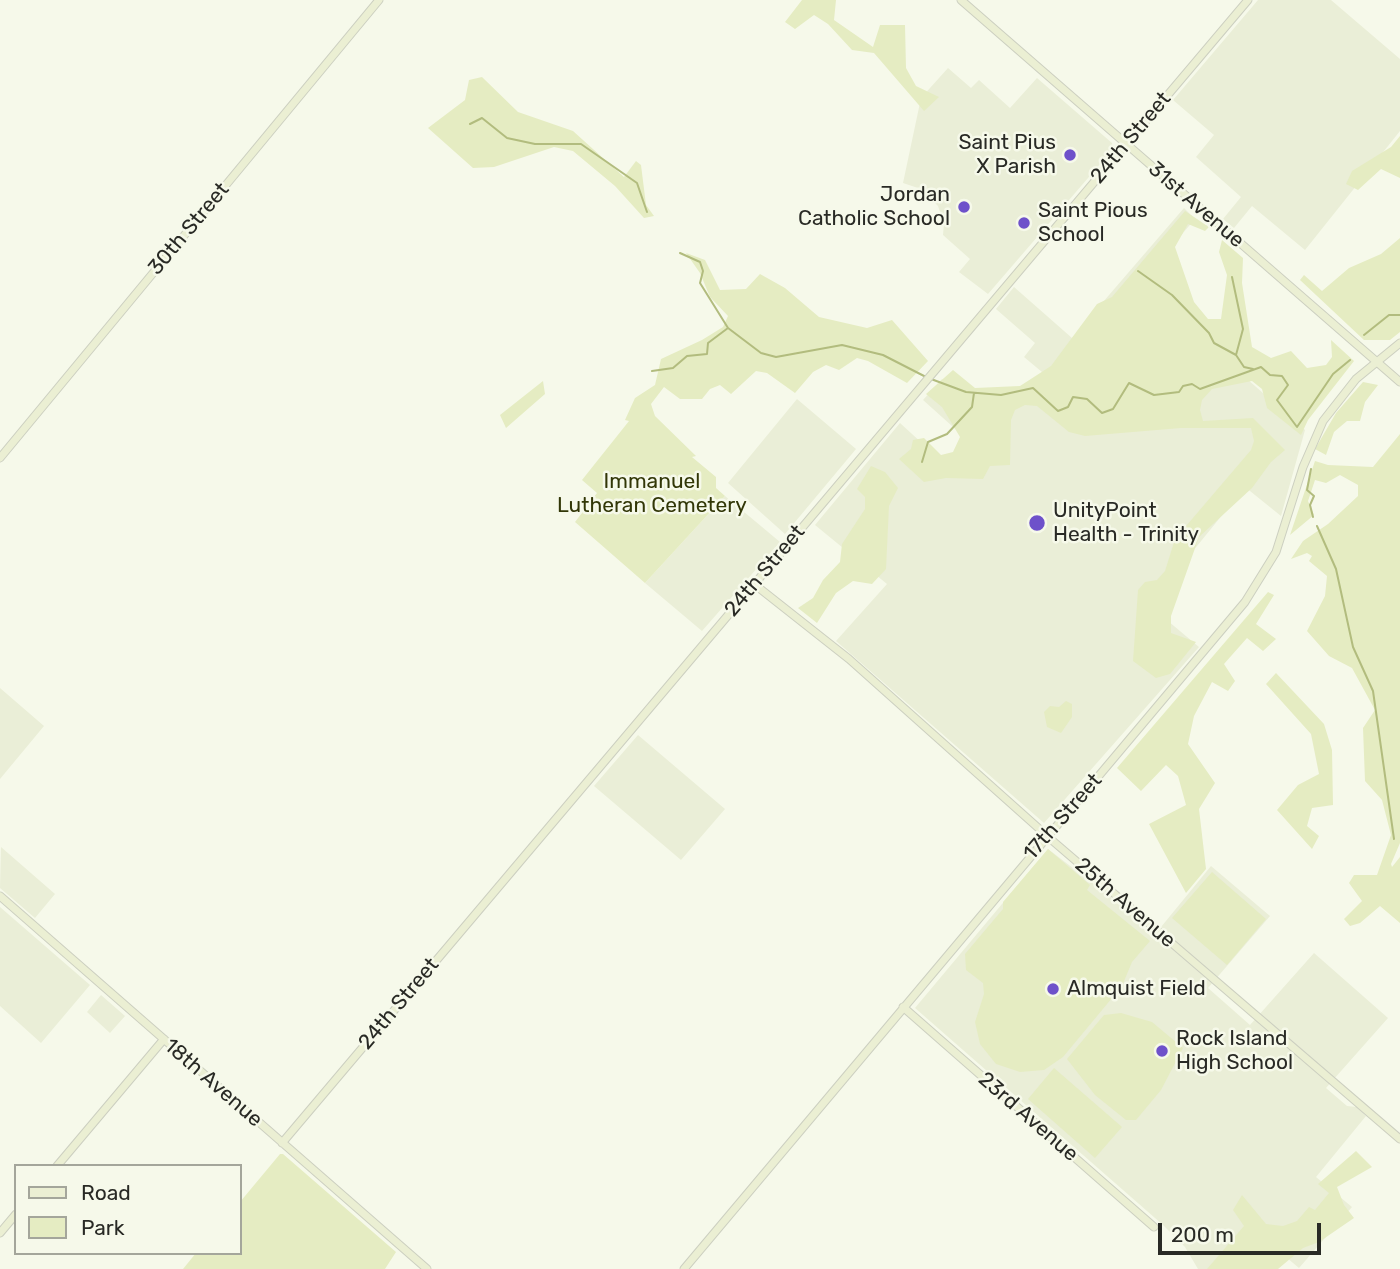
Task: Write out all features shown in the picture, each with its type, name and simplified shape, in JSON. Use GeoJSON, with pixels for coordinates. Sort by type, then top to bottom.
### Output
{"type":"FeatureCollection","features":[{"type":"Feature","properties":{"kind":"street","name":"30th Street"},"geometry":{"type":"LineString","coordinates":[[0,458],[379,0]]}},
{"type":"Feature","properties":{"kind":"street","name":"31st Avenue"},"geometry":{"type":"LineString","coordinates":[[961,0],[1400,382]]}},
{"type":"Feature","properties":{"kind":"street","name":"24th Street"},"geometry":{"type":"LineString","coordinates":[[282,1143],[1248,0]]}},
{"type":"Feature","properties":{"kind":"street","name":"17th Street"},"geometry":{"type":"LineString","coordinates":[[684,1269],[902,1007],[1166,698],[1261,580],[1276,552],[1317,433],[1338,399],[1376,361],[1400,343]]}},
{"type":"Feature","properties":{"kind":"street","name":"25th Avenue"},"geometry":{"type":"LineString","coordinates":[[754,584],[849,659],[1400,1139]]}},
{"type":"Feature","properties":{"kind":"street","name":"18th Avenue"},"geometry":{"type":"LineString","coordinates":[[0,896],[427,1269]]}},
{"type":"Feature","properties":{"kind":"street","name":"23rd Avenue"},"geometry":{"type":"LineString","coordinates":[[902,1007],[1154,1227]]}},
{"type":"Feature","properties":{"kind":"street"},"geometry":{"type":"LineString","coordinates":[[59,1164],[163,1039]]}},
{"type":"Feature","properties":{"kind":"street"},"geometry":{"type":"LineString","coordinates":[[0,1233],[14,1216]]}},
{"type":"Feature","properties":{"kind":"shaded area"},"geometry":{"type":"Polygon","coordinates":[[[1258,0],[1331,0],[1400,59],[1400,131],[1305,250],[1252,206],[1234,228],[1223,219],[1241,197],[1196,157],[1214,135],[1173,100],[1258,0]]]}},
{"type":"Feature","properties":{"kind":"shaded area"},"geometry":{"type":"Polygon","coordinates":[[[948,68],[971,88],[979,80],[1010,108],[1037,78],[1112,143],[1113,149],[988,294],[959,272],[970,259],[943,235],[944,224],[938,206],[921,189],[903,183],[921,98],[948,68]]]}},
{"type":"Feature","properties":{"kind":"shaded area","name":"UnityPoint Health - Trinity"},"geometry":{"type":"Polygon","coordinates":[[[1184,208],[1195,219],[1139,284],[1305,430],[1281,516],[1245,487],[1149,605],[1199,647],[1044,823],[836,641],[887,584],[815,525],[900,423],[959,477],[981,452],[923,400],[942,379],[971,403],[1025,392],[1042,372],[1024,357],[1035,343],[996,309],[1014,287],[1072,338],[1184,208]]]}},
{"type":"Feature","properties":{"kind":"shaded area"},"geometry":{"type":"Polygon","coordinates":[[[797,399],[856,449],[785,534],[728,483],[797,399]]]}},
{"type":"Feature","properties":{"kind":"shaded area"},"geometry":{"type":"Polygon","coordinates":[[[725,496],[780,542],[702,631],[645,583],[725,496]]]}},
{"type":"Feature","properties":{"kind":"shaded area"},"geometry":{"type":"Polygon","coordinates":[[[0,688],[44,726],[0,779],[0,688]]]}},
{"type":"Feature","properties":{"kind":"shaded area"},"geometry":{"type":"Polygon","coordinates":[[[638,735],[725,809],[681,860],[594,786],[638,735]]]}},
{"type":"Feature","properties":{"kind":"shaded area"},"geometry":{"type":"Polygon","coordinates":[[[1,847],[55,894],[35,918],[0,888],[1,847]]]}},
{"type":"Feature","properties":{"kind":"shaded area","name":"Rock Island High School"},"geometry":{"type":"Polygon","coordinates":[[[1048,849],[1125,908],[1152,938],[1211,866],[1270,916],[1208,988],[1250,1025],[1314,953],[1388,1018],[1326,1088],[1347,1106],[1357,1107],[1366,1116],[1316,1177],[1352,1207],[1299,1268],[1274,1247],[1254,1269],[1198,1269],[1185,1247],[1163,1225],[915,1008],[1048,849]]]}},
{"type":"Feature","properties":{"kind":"shaded area"},"geometry":{"type":"Polygon","coordinates":[[[0,907],[90,985],[41,1043],[0,1006],[0,907]]]}},
{"type":"Feature","properties":{"kind":"shaded area"},"geometry":{"type":"Polygon","coordinates":[[[101,995],[125,1016],[110,1033],[87,1012],[101,995]]]}},
{"type":"Feature","properties":{"kind":"green space"},"geometry":{"type":"Polygon","coordinates":[[[802,0],[836,0],[834,20],[873,47],[880,25],[905,25],[906,68],[916,86],[939,97],[924,111],[874,53],[852,50],[828,24],[814,15],[795,29],[785,22],[802,0]]]}},
{"type":"Feature","properties":{"kind":"green space"},"geometry":{"type":"Polygon","coordinates":[[[482,77],[518,112],[573,131],[624,177],[636,161],[641,165],[646,205],[654,216],[644,218],[615,186],[573,151],[554,147],[494,167],[473,168],[428,128],[465,100],[469,80],[482,77]]]}},
{"type":"Feature","properties":{"kind":"green space"},"geometry":{"type":"Polygon","coordinates":[[[1400,136],[1400,178],[1381,169],[1358,190],[1346,184],[1352,171],[1391,147],[1400,136]]]}},
{"type":"Feature","properties":{"kind":"green space"},"geometry":{"type":"Polygon","coordinates":[[[1185,211],[1209,227],[1205,231],[1188,224],[1175,247],[1194,302],[1208,319],[1221,319],[1227,275],[1219,252],[1222,240],[1243,258],[1242,283],[1252,347],[1271,358],[1291,351],[1307,368],[1326,365],[1332,357],[1331,340],[1354,361],[1308,420],[1301,435],[1267,408],[1262,389],[1252,381],[1212,389],[1202,400],[1200,410],[1203,421],[1253,418],[1285,450],[1271,462],[1252,488],[1199,537],[1171,616],[1171,633],[1196,642],[1170,674],[1156,678],[1133,661],[1138,590],[1145,582],[1157,580],[1165,571],[1175,539],[1251,450],[1254,441],[1251,428],[1181,428],[1085,436],[1069,432],[1037,406],[1025,405],[1015,410],[1011,420],[1010,465],[990,466],[983,479],[946,478],[924,482],[899,459],[911,449],[913,440],[924,438],[941,455],[953,452],[960,437],[942,407],[926,394],[953,370],[975,388],[1020,386],[1051,366],[1097,304],[1112,297],[1185,211]]]}},
{"type":"Feature","properties":{"kind":"green space"},"geometry":{"type":"Polygon","coordinates":[[[1400,238],[1400,332],[1390,340],[1364,340],[1300,280],[1304,275],[1322,291],[1349,268],[1381,254],[1400,238]]]}},
{"type":"Feature","properties":{"kind":"green space","name":"Immanuel Lutheran Cemetery"},"geometry":{"type":"Polygon","coordinates":[[[686,253],[705,260],[720,290],[746,289],[760,274],[785,288],[819,317],[867,328],[892,320],[928,361],[907,383],[868,361],[857,358],[839,370],[826,365],[813,372],[795,393],[767,373],[756,371],[731,394],[720,385],[710,389],[702,399],[680,399],[664,387],[651,404],[655,416],[696,456],[692,457],[716,477],[716,488],[725,496],[645,583],[575,522],[597,493],[582,480],[629,421],[625,420],[635,398],[655,385],[661,359],[723,327],[728,316],[710,297],[700,273],[686,253]]]}},
{"type":"Feature","properties":{"kind":"green space"},"geometry":{"type":"Polygon","coordinates":[[[543,381],[545,394],[506,428],[500,415],[543,381]]]}},
{"type":"Feature","properties":{"kind":"green space"},"geometry":{"type":"Polygon","coordinates":[[[1363,382],[1378,385],[1365,402],[1360,421],[1347,421],[1334,432],[1326,455],[1315,449],[1336,413],[1363,382]]]}},
{"type":"Feature","properties":{"kind":"green space"},"geometry":{"type":"Polygon","coordinates":[[[1400,434],[1400,843],[1391,864],[1392,867],[1400,857],[1400,923],[1380,906],[1360,923],[1350,926],[1344,919],[1362,901],[1349,883],[1354,875],[1377,875],[1391,835],[1382,800],[1365,781],[1363,728],[1375,710],[1352,668],[1329,656],[1307,631],[1325,596],[1327,576],[1309,561],[1312,556],[1307,553],[1291,559],[1303,541],[1328,524],[1358,496],[1358,485],[1340,475],[1326,483],[1315,480],[1308,501],[1314,515],[1290,535],[1315,461],[1328,465],[1373,467],[1400,434]]]}},
{"type":"Feature","properties":{"kind":"green space"},"geometry":{"type":"Polygon","coordinates":[[[871,466],[885,472],[898,488],[889,506],[886,569],[872,584],[853,581],[836,593],[817,623],[798,608],[813,598],[823,580],[840,562],[842,544],[865,509],[865,497],[857,489],[871,466]]]}},
{"type":"Feature","properties":{"kind":"green space"},"geometry":{"type":"Polygon","coordinates":[[[1268,592],[1274,595],[1256,624],[1276,639],[1263,651],[1247,638],[1224,664],[1235,681],[1228,691],[1212,682],[1194,716],[1188,744],[1215,783],[1199,809],[1206,869],[1186,893],[1149,824],[1186,805],[1178,776],[1166,765],[1141,791],[1117,768],[1268,592]]]}},
{"type":"Feature","properties":{"kind":"green space"},"geometry":{"type":"Polygon","coordinates":[[[1276,673],[1324,724],[1332,750],[1333,805],[1312,808],[1307,826],[1319,836],[1312,849],[1277,810],[1298,785],[1319,774],[1311,734],[1266,684],[1276,673]]]}},
{"type":"Feature","properties":{"kind":"green space"},"geometry":{"type":"Polygon","coordinates":[[[1066,701],[1072,704],[1072,717],[1061,733],[1047,727],[1044,712],[1050,706],[1059,707],[1066,701]]]}},
{"type":"Feature","properties":{"kind":"green space"},"geometry":{"type":"Polygon","coordinates":[[[1048,849],[1090,885],[1087,890],[1150,941],[1132,962],[1122,986],[1063,1057],[1044,1070],[1020,1072],[996,1064],[980,1044],[975,1022],[984,994],[983,983],[966,970],[965,954],[1003,909],[1003,902],[1048,849]]]}},
{"type":"Feature","properties":{"kind":"green space"},"geometry":{"type":"Polygon","coordinates":[[[1212,872],[1266,919],[1227,965],[1172,918],[1212,872]]]}},
{"type":"Feature","properties":{"kind":"green space"},"geometry":{"type":"Polygon","coordinates":[[[1121,1013],[1152,1022],[1183,1048],[1161,1090],[1136,1120],[1126,1120],[1095,1095],[1067,1059],[1104,1015],[1121,1013]]]}},
{"type":"Feature","properties":{"kind":"green space"},"geometry":{"type":"Polygon","coordinates":[[[1054,1068],[1122,1127],[1095,1158],[1028,1099],[1054,1068]]]}},
{"type":"Feature","properties":{"kind":"green space"},"geometry":{"type":"Polygon","coordinates":[[[1356,1151],[1372,1167],[1337,1187],[1344,1205],[1354,1218],[1319,1242],[1303,1248],[1278,1269],[1207,1269],[1244,1226],[1233,1210],[1242,1195],[1266,1224],[1283,1226],[1297,1221],[1309,1207],[1315,1210],[1329,1193],[1318,1184],[1356,1151]]]}},
{"type":"Feature","properties":{"kind":"green space"},"geometry":{"type":"Polygon","coordinates":[[[280,1154],[283,1154],[396,1252],[385,1269],[183,1269],[194,1255],[242,1255],[242,1200],[280,1154]]]}},
{"type":"Feature","properties":{"kind":"waterway"},"geometry":{"type":"LineString","coordinates":[[470,124],[482,118],[507,138],[535,144],[581,144],[637,183],[647,212]]}},
{"type":"Feature","properties":{"kind":"waterway"},"geometry":{"type":"LineString","coordinates":[[680,253],[700,262],[703,271],[700,283],[728,328]]}},
{"type":"Feature","properties":{"kind":"waterway"},"geometry":{"type":"LineString","coordinates":[[1138,271],[1172,295],[1209,333],[1214,343],[1236,355]]}},
{"type":"Feature","properties":{"kind":"waterway"},"geometry":{"type":"LineString","coordinates":[[1232,277],[1243,329],[1236,355],[1244,367],[1253,369]]}},
{"type":"Feature","properties":{"kind":"waterway"},"geometry":{"type":"LineString","coordinates":[[1364,335],[1389,315],[1400,315]]}},
{"type":"Feature","properties":{"kind":"waterway"},"geometry":{"type":"LineString","coordinates":[[652,371],[673,368],[687,356],[707,354],[708,343],[728,328],[761,353],[776,357],[842,345],[883,355],[926,377]]}},
{"type":"Feature","properties":{"kind":"waterway"},"geometry":{"type":"LineString","coordinates":[[931,379],[966,392],[1001,395],[1033,388],[1058,411],[1068,407],[1073,397],[1087,399],[1102,413],[1113,409],[1129,383],[1154,395],[1179,392],[1183,386],[1192,384],[1200,389],[1261,367],[1270,375],[1282,376],[1288,385],[1277,400],[1297,427],[1333,374],[1350,360]]}},
{"type":"Feature","properties":{"kind":"waterway"},"geometry":{"type":"LineString","coordinates":[[922,462],[928,442],[947,434],[972,407],[974,393]]}},
{"type":"Feature","properties":{"kind":"waterway"},"geometry":{"type":"LineString","coordinates":[[1311,469],[1307,490],[1314,496],[1310,505],[1313,517]]}},
{"type":"Feature","properties":{"kind":"waterway"},"geometry":{"type":"LineString","coordinates":[[1317,526],[1336,569],[1353,647],[1373,691],[1394,839]]}},
{"type":"Feature","properties":{"kind":"place","name":"Saint Pius X Parish"},"geometry":{"type":"Point","coordinates":[1070,155]}},
{"type":"Feature","properties":{"kind":"place","name":"Jordan Catholic School"},"geometry":{"type":"Point","coordinates":[964,207]}},
{"type":"Feature","properties":{"kind":"place","name":"Saint Pious School"},"geometry":{"type":"Point","coordinates":[1024,223]}},
{"type":"Feature","properties":{"kind":"place","name":"UnityPoint Health - Trinity"},"geometry":{"type":"Point","coordinates":[1037,523]}},
{"type":"Feature","properties":{"kind":"place","name":"Almquist Field"},"geometry":{"type":"Point","coordinates":[1053,989]}},
{"type":"Feature","properties":{"kind":"place","name":"Rock Island High School"},"geometry":{"type":"Point","coordinates":[1162,1051]}}]}
